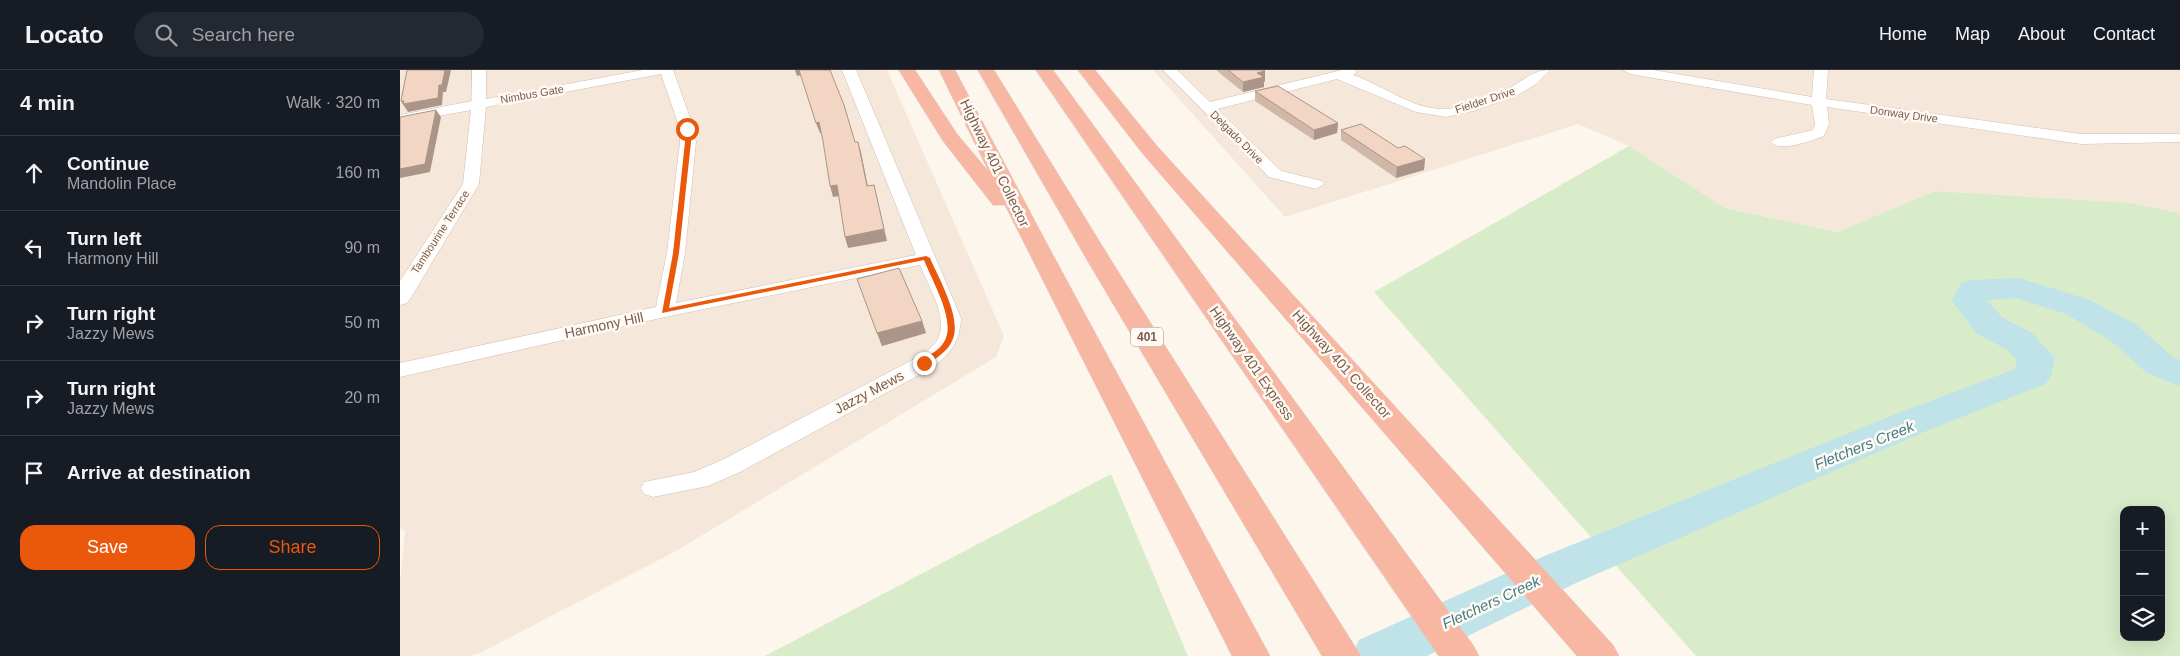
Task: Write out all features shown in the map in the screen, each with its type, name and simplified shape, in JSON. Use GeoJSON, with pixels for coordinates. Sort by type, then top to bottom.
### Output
{"type":"FeatureCollection","features":[{"type":"Feature","properties":{"kind":"highway"},"geometry":{"type":"LineString","coordinates":[[906,70],[950,137],[1034,242]]}},
{"type":"Feature","properties":{"kind":"highway","name":"Highway 401 Collector"},"geometry":{"type":"LineString","coordinates":[[947,70],[969,110],[1034,242],[1245,645]]}},
{"type":"Feature","properties":{"kind":"highway","name":"401"},"geometry":{"type":"LineString","coordinates":[[986,70],[1102,265],[1342,656]]}},
{"type":"Feature","properties":{"kind":"highway","name":"Highway 401 Express"},"geometry":{"type":"LineString","coordinates":[[1044,70],[1460,656]]}},
{"type":"Feature","properties":{"kind":"highway","name":"Highway 401 Collector"},"geometry":{"type":"LineString","coordinates":[[1087,71],[1150,150],[1486,525],[1590,645]]}},
{"type":"Feature","properties":{"kind":"street","name":"Tambourine Terrace"},"geometry":{"type":"LineString","coordinates":[[400,299],[411,278],[471,184],[479,104],[479,70]]}},
{"type":"Feature","properties":{"kind":"street","name":"Nimbus Gate"},"geometry":{"type":"LineString","coordinates":[[400,119],[665,70]]}},
{"type":"Feature","properties":{"kind":"street"},"geometry":{"type":"LineString","coordinates":[[665,70],[687,129],[688,142],[676,253],[665,311]]}},
{"type":"Feature","properties":{"kind":"street","name":"Jazzy Mews"},"geometry":{"type":"LineString","coordinates":[[653,488],[699,480],[731,466],[924,363],[940,352],[948,342],[951,332],[951,318],[849,70]]}},
{"type":"Feature","properties":{"kind":"street","name":"Delgado Drive"},"geometry":{"type":"LineString","coordinates":[[1170,70],[1275,174],[1316,184]]}},
{"type":"Feature","properties":{"kind":"street"},"geometry":{"type":"LineString","coordinates":[[1208,107],[1356,70]]}},
{"type":"Feature","properties":{"kind":"street","name":"Fielder Drive"},"geometry":{"type":"LineString","coordinates":[[1338,75],[1354,78],[1381,93],[1427,111],[1445,113],[1514,92],[1531,84],[1543,70]]}},
{"type":"Feature","properties":{"kind":"street","name":"Donway Drive"},"geometry":{"type":"LineString","coordinates":[[1636,70],[1819,102],[2081,139],[2180,138]]}},
{"type":"Feature","properties":{"kind":"street"},"geometry":{"type":"LineString","coordinates":[[1780,142],[1802,139],[1820,133],[1822,124],[1819,102],[1822,70]]}},
{"type":"Feature","properties":{"kind":"street","name":"Harmony Hill"},"geometry":{"type":"LineString","coordinates":[[400,370],[665,311],[926,258]]}},
{"type":"Feature","properties":{"kind":"shaded area"},"geometry":{"type":"Polygon","coordinates":[[[400,70],[887,70],[1004,336],[996,357],[678,550],[480,653],[468,656],[400,656],[400,582],[405,531],[400,528],[400,70]]]}},
{"type":"Feature","properties":{"kind":"shaded area"},"geometry":{"type":"Polygon","coordinates":[[[1153,70],[2180,70],[2180,213],[2132,203],[1935,191],[1839,232],[1725,208],[1629,146],[1578,124],[1285,217],[1153,70]]]}},
{"type":"Feature","properties":{"kind":"green space"},"geometry":{"type":"Polygon","coordinates":[[[1629,146],[1725,208],[1838,232],[1935,191],[2132,203],[2180,213],[2180,656],[1696,656],[1374,292],[1629,146]]]}},
{"type":"Feature","properties":{"kind":"green space"},"geometry":{"type":"Polygon","coordinates":[[[1111,474],[1188,656],[765,656],[1111,474]]]}},
{"type":"Feature","properties":{"kind":"building"},"geometry":{"type":"Polygon","coordinates":[[[407,70],[445,70],[442,85],[439,85],[438,98],[403,104],[404,101],[401,101],[407,70]]]}},
{"type":"Feature","properties":{"kind":"building"},"geometry":{"type":"Polygon","coordinates":[[[799,70],[830,70],[844,105],[855,142],[858,142],[867,186],[874,185],[884,229],[845,237],[837,185],[830,186],[819,122],[816,123],[799,70]]]}},
{"type":"Feature","properties":{"kind":"building"},"geometry":{"type":"Polygon","coordinates":[[[1228,70],[1265,71],[1257,73],[1264,77],[1243,82],[1228,70]]]}},
{"type":"Feature","properties":{"kind":"building"},"geometry":{"type":"Polygon","coordinates":[[[1278,86],[1338,123],[1314,130],[1255,91],[1278,86]]]}},
{"type":"Feature","properties":{"kind":"building"},"geometry":{"type":"Polygon","coordinates":[[[436,110],[425,164],[400,169],[400,117],[436,110]]]}},
{"type":"Feature","properties":{"kind":"building"},"geometry":{"type":"Polygon","coordinates":[[[1361,124],[1398,148],[1405,146],[1425,159],[1397,167],[1341,130],[1361,124]]]}},
{"type":"Feature","properties":{"kind":"building"},"geometry":{"type":"Polygon","coordinates":[[[899,268],[922,321],[877,333],[857,279],[899,268]]]}},
{"type":"Feature","properties":{"kind":"waterway","name":"Fletchers Creek"},"geometry":{"type":"LineString","coordinates":[[1377,656],[1559,570],[1910,423],[2032,376],[2036,358],[2019,341],[1990,326],[1969,301],[1973,290],[2019,288],[2078,307],[2124,333],[2160,365],[2180,374]]}},
{"type":"Feature","properties":{"kind":"route"},"geometry":{"type":"LineString","coordinates":[[687,129],[688,142],[676,253],[665,311],[926,258],[951,318],[951,332],[948,342],[940,352],[924,363]]}}]}
